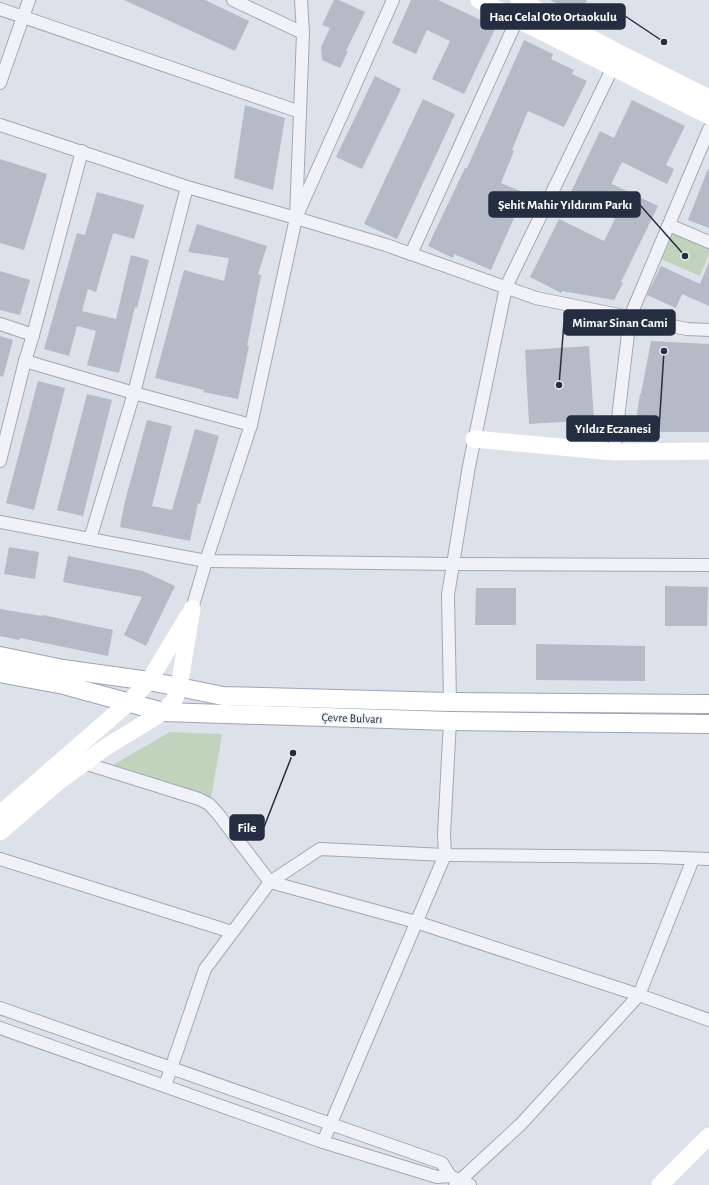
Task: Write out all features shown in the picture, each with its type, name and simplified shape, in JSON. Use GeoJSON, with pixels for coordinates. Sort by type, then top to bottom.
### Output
{"type":"FeatureCollection","features":[{"type":"Feature","properties":{"kind":"main road","name":"Çevre Bulvarı"},"geometry":{"type":"LineString","coordinates":[[0,656],[63,669],[149,681],[223,696],[450,702],[709,704]]}},
{"type":"Feature","properties":{"kind":"main road","name":"Çevre Bulvarı"},"geometry":{"type":"LineString","coordinates":[[0,673],[64,685],[163,712],[450,721],[709,724]]}},
{"type":"Feature","properties":{"kind":"street"},"geometry":{"type":"LineString","coordinates":[[0,83],[29,0]]}},
{"type":"Feature","properties":{"kind":"street"},"geometry":{"type":"LineString","coordinates":[[233,0],[303,33]]}},
{"type":"Feature","properties":{"kind":"street"},"geometry":{"type":"LineString","coordinates":[[0,832],[58,782],[106,746],[163,712],[174,701],[179,687],[192,609],[206,560],[251,425],[296,218],[303,33],[301,0]]}},
{"type":"Feature","properties":{"kind":"street"},"geometry":{"type":"LineString","coordinates":[[296,218],[393,0]]}},
{"type":"Feature","properties":{"kind":"street"},"geometry":{"type":"LineString","coordinates":[[479,0],[709,116]]}},
{"type":"Feature","properties":{"kind":"street"},"geometry":{"type":"LineString","coordinates":[[411,254],[524,1],[621,54],[709,98]]}},
{"type":"Feature","properties":{"kind":"street"},"geometry":{"type":"LineString","coordinates":[[0,8],[300,112]]}},
{"type":"Feature","properties":{"kind":"street"},"geometry":{"type":"LineString","coordinates":[[323,1142],[445,855],[444,834],[450,721],[448,595],[474,439],[506,287],[613,67]]}},
{"type":"Feature","properties":{"kind":"street"},"geometry":{"type":"LineString","coordinates":[[0,125],[187,187],[296,218],[411,254],[536,298],[687,328],[709,330]]}},
{"type":"Feature","properties":{"kind":"street"},"geometry":{"type":"LineString","coordinates":[[614,452],[630,317],[709,129]]}},
{"type":"Feature","properties":{"kind":"street"},"geometry":{"type":"LineString","coordinates":[[0,461],[24,361],[33,335],[82,151]]}},
{"type":"Feature","properties":{"kind":"street"},"geometry":{"type":"LineString","coordinates":[[90,539],[134,393],[187,187]]}},
{"type":"Feature","properties":{"kind":"street"},"geometry":{"type":"LineString","coordinates":[[668,225],[709,242]]}},
{"type":"Feature","properties":{"kind":"street"},"geometry":{"type":"LineString","coordinates":[[0,324],[33,335]]}},
{"type":"Feature","properties":{"kind":"street"},"geometry":{"type":"LineString","coordinates":[[24,361],[251,425]]}},
{"type":"Feature","properties":{"kind":"street"},"geometry":{"type":"LineString","coordinates":[[474,439],[614,452],[709,451]]}},
{"type":"Feature","properties":{"kind":"street"},"geometry":{"type":"LineString","coordinates":[[0,522],[206,560],[453,564],[709,565]]}},
{"type":"Feature","properties":{"kind":"street"},"geometry":{"type":"LineString","coordinates":[[0,814],[128,703],[149,681],[192,609]]}},
{"type":"Feature","properties":{"kind":"street"},"geometry":{"type":"LineString","coordinates":[[84,763],[199,799],[209,804],[270,882],[416,922],[639,995],[709,1020]]}},
{"type":"Feature","properties":{"kind":"street"},"geometry":{"type":"LineString","coordinates":[[165,1086],[205,968],[270,882],[320,849],[445,855],[709,859]]}},
{"type":"Feature","properties":{"kind":"street"},"geometry":{"type":"LineString","coordinates":[[0,859],[232,932]]}},
{"type":"Feature","properties":{"kind":"street"},"geometry":{"type":"LineString","coordinates":[[454,1181],[521,1124],[639,995],[693,859]]}},
{"type":"Feature","properties":{"kind":"street"},"geometry":{"type":"LineString","coordinates":[[0,1008],[442,1163],[454,1181]]}},
{"type":"Feature","properties":{"kind":"street"},"geometry":{"type":"LineString","coordinates":[[0,1028],[323,1142],[437,1177],[470,1185]]}},
{"type":"Feature","properties":{"kind":"street"},"geometry":{"type":"LineString","coordinates":[[660,1185],[709,1136]]}},
{"type":"Feature","properties":{"kind":"green space"},"geometry":{"type":"Polygon","coordinates":[[[672,232],[709,248],[709,254],[700,276],[661,259],[672,232]]]}},
{"type":"Feature","properties":{"kind":"green space"},"geometry":{"type":"Polygon","coordinates":[[[170,732],[222,734],[211,798],[111,766],[170,732]]]}},
{"type":"Feature","properties":{"kind":"building"},"geometry":{"type":"Polygon","coordinates":[[[124,0],[205,0],[249,21],[235,51],[124,0]]]}},
{"type":"Feature","properties":{"kind":"building"},"geometry":{"type":"Polygon","coordinates":[[[334,0],[339,0],[365,12],[346,51],[348,51],[340,68],[322,60],[321,47],[330,28],[322,25],[334,0]]]}},
{"type":"Feature","properties":{"kind":"building"},"geometry":{"type":"Polygon","coordinates":[[[411,0],[438,0],[496,27],[464,94],[432,79],[450,41],[427,30],[416,54],[392,43],[411,0]]]}},
{"type":"Feature","properties":{"kind":"building"},"geometry":{"type":"Polygon","coordinates":[[[550,0],[587,0],[579,15],[550,0]]]}},
{"type":"Feature","properties":{"kind":"building"},"geometry":{"type":"Polygon","coordinates":[[[524,40],[553,54],[551,59],[574,70],[572,74],[587,81],[564,127],[528,111],[512,150],[514,151],[501,183],[525,193],[491,270],[454,254],[453,258],[428,246],[465,168],[467,168],[524,40]]]}},
{"type":"Feature","properties":{"kind":"building"},"geometry":{"type":"Polygon","coordinates":[[[375,76],[401,89],[362,169],[336,157],[375,76]]]}},
{"type":"Feature","properties":{"kind":"building"},"geometry":{"type":"Polygon","coordinates":[[[423,99],[455,114],[397,239],[364,224],[423,99]]]}},
{"type":"Feature","properties":{"kind":"building"},"geometry":{"type":"Polygon","coordinates":[[[632,100],[685,126],[666,165],[674,169],[667,184],[622,162],[612,182],[612,184],[658,206],[621,282],[623,283],[614,300],[562,291],[561,293],[530,277],[559,219],[604,241],[615,219],[569,196],[600,131],[614,138],[632,100]]]}},
{"type":"Feature","properties":{"kind":"building"},"geometry":{"type":"Polygon","coordinates":[[[245,105],[285,118],[273,190],[234,178],[245,105]]]}},
{"type":"Feature","properties":{"kind":"building"},"geometry":{"type":"Polygon","coordinates":[[[0,159],[47,174],[24,250],[0,243],[0,159]]]}},
{"type":"Feature","properties":{"kind":"building"},"geometry":{"type":"Polygon","coordinates":[[[709,169],[709,228],[688,220],[709,169]]]}},
{"type":"Feature","properties":{"kind":"building"},"geometry":{"type":"Polygon","coordinates":[[[97,192],[144,205],[134,239],[113,233],[96,292],[88,289],[82,311],[116,319],[131,255],[149,260],[137,308],[135,307],[119,373],[87,365],[96,331],[77,326],[69,356],[44,349],[77,233],[85,235],[97,192]]]}},
{"type":"Feature","properties":{"kind":"building"},"geometry":{"type":"Polygon","coordinates":[[[197,224],[267,246],[258,274],[261,275],[238,399],[203,392],[204,390],[155,378],[184,270],[224,281],[229,258],[188,252],[197,224]]]}},
{"type":"Feature","properties":{"kind":"building"},"geometry":{"type":"Polygon","coordinates":[[[709,262],[709,306],[682,294],[676,308],[647,295],[661,266],[700,284],[709,262]]]}},
{"type":"Feature","properties":{"kind":"building"},"geometry":{"type":"Polygon","coordinates":[[[0,271],[30,280],[20,315],[0,310],[0,271]]]}},
{"type":"Feature","properties":{"kind":"building"},"geometry":{"type":"Polygon","coordinates":[[[0,336],[13,340],[3,377],[0,376],[0,336]]]}},
{"type":"Feature","properties":{"kind":"building"},"geometry":{"type":"Polygon","coordinates":[[[651,341],[709,344],[709,432],[634,432],[651,341]]]}},
{"type":"Feature","properties":{"kind":"building"},"geometry":{"type":"Polygon","coordinates":[[[589,346],[594,420],[529,424],[525,350],[589,346]]]}},
{"type":"Feature","properties":{"kind":"building"},"geometry":{"type":"Polygon","coordinates":[[[38,381],[65,388],[34,510],[6,503],[38,381]]]}},
{"type":"Feature","properties":{"kind":"building"},"geometry":{"type":"Polygon","coordinates":[[[87,394],[112,400],[83,516],[57,510],[87,394]]]}},
{"type":"Feature","properties":{"kind":"building"},"geometry":{"type":"Polygon","coordinates":[[[147,420],[172,426],[152,506],[172,510],[195,429],[219,436],[200,504],[198,503],[190,541],[120,527],[125,501],[147,420]]]}},
{"type":"Feature","properties":{"kind":"building"},"geometry":{"type":"Polygon","coordinates":[[[9,547],[39,552],[35,579],[4,574],[9,547]]]}},
{"type":"Feature","properties":{"kind":"building"},"geometry":{"type":"Polygon","coordinates":[[[68,556],[143,571],[175,586],[146,646],[124,635],[142,597],[63,582],[68,556]]]}},
{"type":"Feature","properties":{"kind":"building"},"geometry":{"type":"Polygon","coordinates":[[[665,586],[708,587],[707,626],[665,626],[665,586]]]}},
{"type":"Feature","properties":{"kind":"building"},"geometry":{"type":"Polygon","coordinates":[[[476,588],[516,588],[516,625],[475,625],[476,588]]]}},
{"type":"Feature","properties":{"kind":"building"},"geometry":{"type":"Polygon","coordinates":[[[0,609],[43,615],[113,630],[108,656],[20,638],[19,640],[0,636],[0,609]]]}},
{"type":"Feature","properties":{"kind":"building"},"geometry":{"type":"Polygon","coordinates":[[[536,644],[645,646],[645,681],[536,680],[536,644]]]}},
{"type":"Feature","properties":{"kind":"place","name":"Hacı Celal Oto Ortaokulu"},"geometry":{"type":"Point","coordinates":[664,42]}},
{"type":"Feature","properties":{"kind":"place","name":"Şehit Mahir Yıldırım Parkı"},"geometry":{"type":"Point","coordinates":[685,256]}},
{"type":"Feature","properties":{"kind":"place","name":"Yıldız Eczanesi"},"geometry":{"type":"Point","coordinates":[664,351]}},
{"type":"Feature","properties":{"kind":"place","name":"Mimar Sinan Cami"},"geometry":{"type":"Point","coordinates":[559,385]}},
{"type":"Feature","properties":{"kind":"place","name":"File"},"geometry":{"type":"Point","coordinates":[293,753]}}]}
